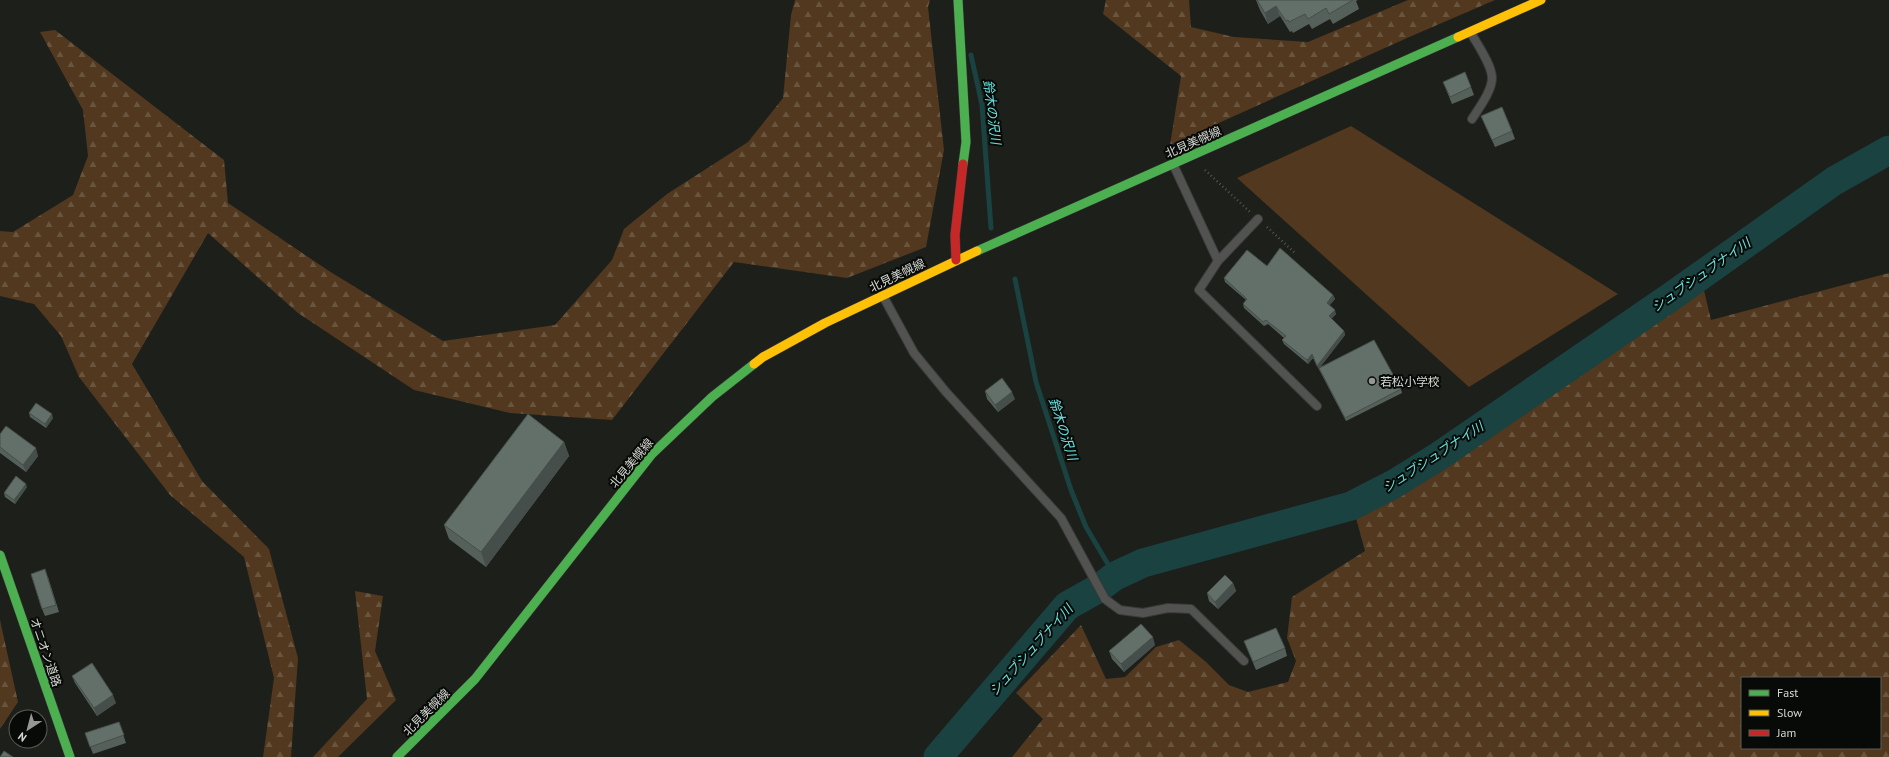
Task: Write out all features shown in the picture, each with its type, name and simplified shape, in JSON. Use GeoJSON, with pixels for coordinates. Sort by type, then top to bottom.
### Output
{"type":"FeatureCollection","features":[{"type":"Feature","properties":{"kind":"main road"},"geometry":{"type":"LineString","coordinates":[[956,260],[955,235],[966,142],[958,0]]}},
{"type":"Feature","properties":{"kind":"main road","name":"北見美幌線"},"geometry":{"type":"LineString","coordinates":[[398,757],[475,679],[652,454],[712,397],[763,357],[956,260],[1047,221],[1541,0]]}},
{"type":"Feature","properties":{"kind":"main road","name":"オニオン道路"},"geometry":{"type":"LineString","coordinates":[[0,555],[70,757]]}},
{"type":"Feature","properties":{"kind":"lane"},"geometry":{"type":"LineString","coordinates":[[1470,32],[1486,61],[1492,77],[1490,86],[1472,119]]}},
{"type":"Feature","properties":{"kind":"lane"},"geometry":{"type":"LineString","coordinates":[[1173,164],[1218,261]]}},
{"type":"Feature","properties":{"kind":"lane"},"geometry":{"type":"LineString","coordinates":[[1258,219],[1218,261],[1199,290],[1318,406]]}},
{"type":"Feature","properties":{"kind":"lane"},"geometry":{"type":"LineString","coordinates":[[883,296],[914,353],[946,392],[1061,518],[1106,599],[1120,610],[1143,613],[1168,608],[1191,609],[1244,661]]}},
{"type":"Feature","properties":{"kind":"path"},"geometry":{"type":"LineString","coordinates":[[1190,156],[1296,254]]}},
{"type":"Feature","properties":{"kind":"green space"},"geometry":{"type":"Polygon","coordinates":[[[795,0],[930,0],[928,7],[944,150],[926,247],[847,278],[734,262],[612,420],[510,413],[414,390],[298,313],[208,233],[132,364],[202,481],[269,549],[298,658],[291,757],[263,757],[274,678],[244,557],[170,495],[79,377],[61,336],[34,304],[0,296],[0,231],[13,232],[73,195],[88,156],[83,110],[40,32],[55,30],[224,160],[228,203],[329,271],[443,341],[555,325],[612,260],[624,229],[667,194],[748,142],[783,98],[791,15],[795,0]]]}},
{"type":"Feature","properties":{"kind":"green space"},"geometry":{"type":"Polygon","coordinates":[[[1106,0],[1189,0],[1191,27],[1234,37],[1308,42],[1408,0],[1495,0],[1170,145],[1181,76],[1103,14],[1106,0]]]}},
{"type":"Feature","properties":{"kind":"green space"},"geometry":{"type":"Polygon","coordinates":[[[1351,126],[1618,294],[1469,387],[1237,178],[1351,126]]]}},
{"type":"Feature","properties":{"kind":"green space"},"geometry":{"type":"Polygon","coordinates":[[[1698,265],[1711,320],[1889,273],[1889,757],[1012,757],[1043,719],[1016,693],[1081,625],[1106,679],[1125,677],[1156,647],[1179,640],[1206,662],[1229,685],[1248,692],[1288,682],[1296,661],[1287,638],[1292,597],[1365,551],[1356,518],[1381,480],[1698,265]]]}},
{"type":"Feature","properties":{"kind":"green space"},"geometry":{"type":"Polygon","coordinates":[[[355,591],[383,596],[375,651],[396,700],[338,757],[313,757],[367,699],[355,591]]]}},
{"type":"Feature","properties":{"kind":"green space"},"geometry":{"type":"Polygon","coordinates":[[[0,620],[18,702],[13,709],[8,709],[8,717],[0,729],[0,620]]]}},
{"type":"Feature","properties":{"kind":"building"},"geometry":{"type":"Polygon","coordinates":[[[1257,0],[1353,0],[1329,14],[1326,8],[1308,19],[1305,14],[1289,22],[1288,20],[1286,21],[1276,6],[1265,13],[1257,0]]]}},
{"type":"Feature","properties":{"kind":"building"},"geometry":{"type":"Polygon","coordinates":[[[1465,72],[1471,87],[1450,97],[1443,82],[1465,72]]]}},
{"type":"Feature","properties":{"kind":"building"},"geometry":{"type":"Polygon","coordinates":[[[1502,107],[1512,131],[1492,140],[1481,116],[1502,107]]]}},
{"type":"Feature","properties":{"kind":"building"},"geometry":{"type":"Polygon","coordinates":[[[1280,248],[1333,295],[1327,303],[1335,310],[1329,316],[1344,331],[1317,366],[1312,354],[1307,360],[1282,340],[1286,336],[1266,320],[1263,322],[1243,304],[1247,299],[1224,278],[1247,250],[1267,266],[1280,248]]]}},
{"type":"Feature","properties":{"kind":"building"},"geometry":{"type":"Polygon","coordinates":[[[1374,340],[1401,389],[1345,418],[1319,368],[1374,340]]]}},
{"type":"Feature","properties":{"kind":"building"},"geometry":{"type":"Polygon","coordinates":[[[1002,378],[1012,392],[995,405],[985,391],[1002,378]]]}},
{"type":"Feature","properties":{"kind":"building"},"geometry":{"type":"Polygon","coordinates":[[[36,403],[52,414],[45,424],[29,413],[36,403]]]}},
{"type":"Feature","properties":{"kind":"building"},"geometry":{"type":"Polygon","coordinates":[[[528,414],[564,442],[481,552],[444,525],[528,414]]]}},
{"type":"Feature","properties":{"kind":"building"},"geometry":{"type":"Polygon","coordinates":[[[6,426],[36,448],[23,465],[0,447],[0,434],[6,426]]]}},
{"type":"Feature","properties":{"kind":"building"},"geometry":{"type":"Polygon","coordinates":[[[16,476],[26,484],[14,500],[4,493],[16,476]]]}},
{"type":"Feature","properties":{"kind":"building"},"geometry":{"type":"Polygon","coordinates":[[[45,569],[56,605],[42,609],[31,574],[45,569]]]}},
{"type":"Feature","properties":{"kind":"building"},"geometry":{"type":"Polygon","coordinates":[[[1225,575],[1233,583],[1215,602],[1207,593],[1225,575]]]}},
{"type":"Feature","properties":{"kind":"building"},"geometry":{"type":"Polygon","coordinates":[[[1141,624],[1153,637],[1121,664],[1109,651],[1141,624]]]}},
{"type":"Feature","properties":{"kind":"building"},"geometry":{"type":"Polygon","coordinates":[[[1276,628],[1285,648],[1253,662],[1244,641],[1276,628]]]}},
{"type":"Feature","properties":{"kind":"building"},"geometry":{"type":"Polygon","coordinates":[[[92,663],[113,695],[94,708],[72,676],[92,663]]]}},
{"type":"Feature","properties":{"kind":"building"},"geometry":{"type":"Polygon","coordinates":[[[119,722],[124,735],[90,747],[85,733],[119,722]]]}},
{"type":"Feature","properties":{"kind":"building"},"geometry":{"type":"Polygon","coordinates":[[[4,751],[13,757],[0,757],[4,751]]]}},
{"type":"Feature","properties":{"kind":"waterway","name":"鈴木の沢川"},"geometry":{"type":"LineString","coordinates":[[971,55],[982,105],[991,228]]}},
{"type":"Feature","properties":{"kind":"waterway","name":"シュブシュブナイ川"},"geometry":{"type":"LineString","coordinates":[[938,757],[1067,606],[1099,588],[1115,576],[1143,563],[1351,506],[1394,484],[1439,456],[1672,296],[1834,181],[1889,150]]}},
{"type":"Feature","properties":{"kind":"waterway","name":"鈴木の沢川"},"geometry":{"type":"LineString","coordinates":[[1015,279],[1036,382],[1071,490],[1086,527],[1115,576]]}},
{"type":"Feature","properties":{"kind":"traffic: fast"},"geometry":{"type":"LineString","coordinates":[[958,0],[966,142],[963,164]]}},
{"type":"Feature","properties":{"kind":"traffic: fast"},"geometry":{"type":"LineString","coordinates":[[977,251],[1458,37]]}},
{"type":"Feature","properties":{"kind":"traffic: fast"},"geometry":{"type":"LineString","coordinates":[[397,757],[475,679],[652,454],[712,397],[754,364]]}},
{"type":"Feature","properties":{"kind":"traffic: fast"},"geometry":{"type":"LineString","coordinates":[[0,555],[70,757]]}},
{"type":"Feature","properties":{"kind":"traffic: slow"},"geometry":{"type":"LineString","coordinates":[[1458,37],[1541,0]]}},
{"type":"Feature","properties":{"kind":"traffic: slow"},"geometry":{"type":"LineString","coordinates":[[754,364],[763,357],[825,323],[977,251]]}},
{"type":"Feature","properties":{"kind":"traffic: jam"},"geometry":{"type":"LineString","coordinates":[[956,260],[955,235],[963,164]]}},
{"type":"Feature","properties":{"kind":"place","name":"若松小学校"},"geometry":{"type":"Point","coordinates":[1372,381]}}]}
